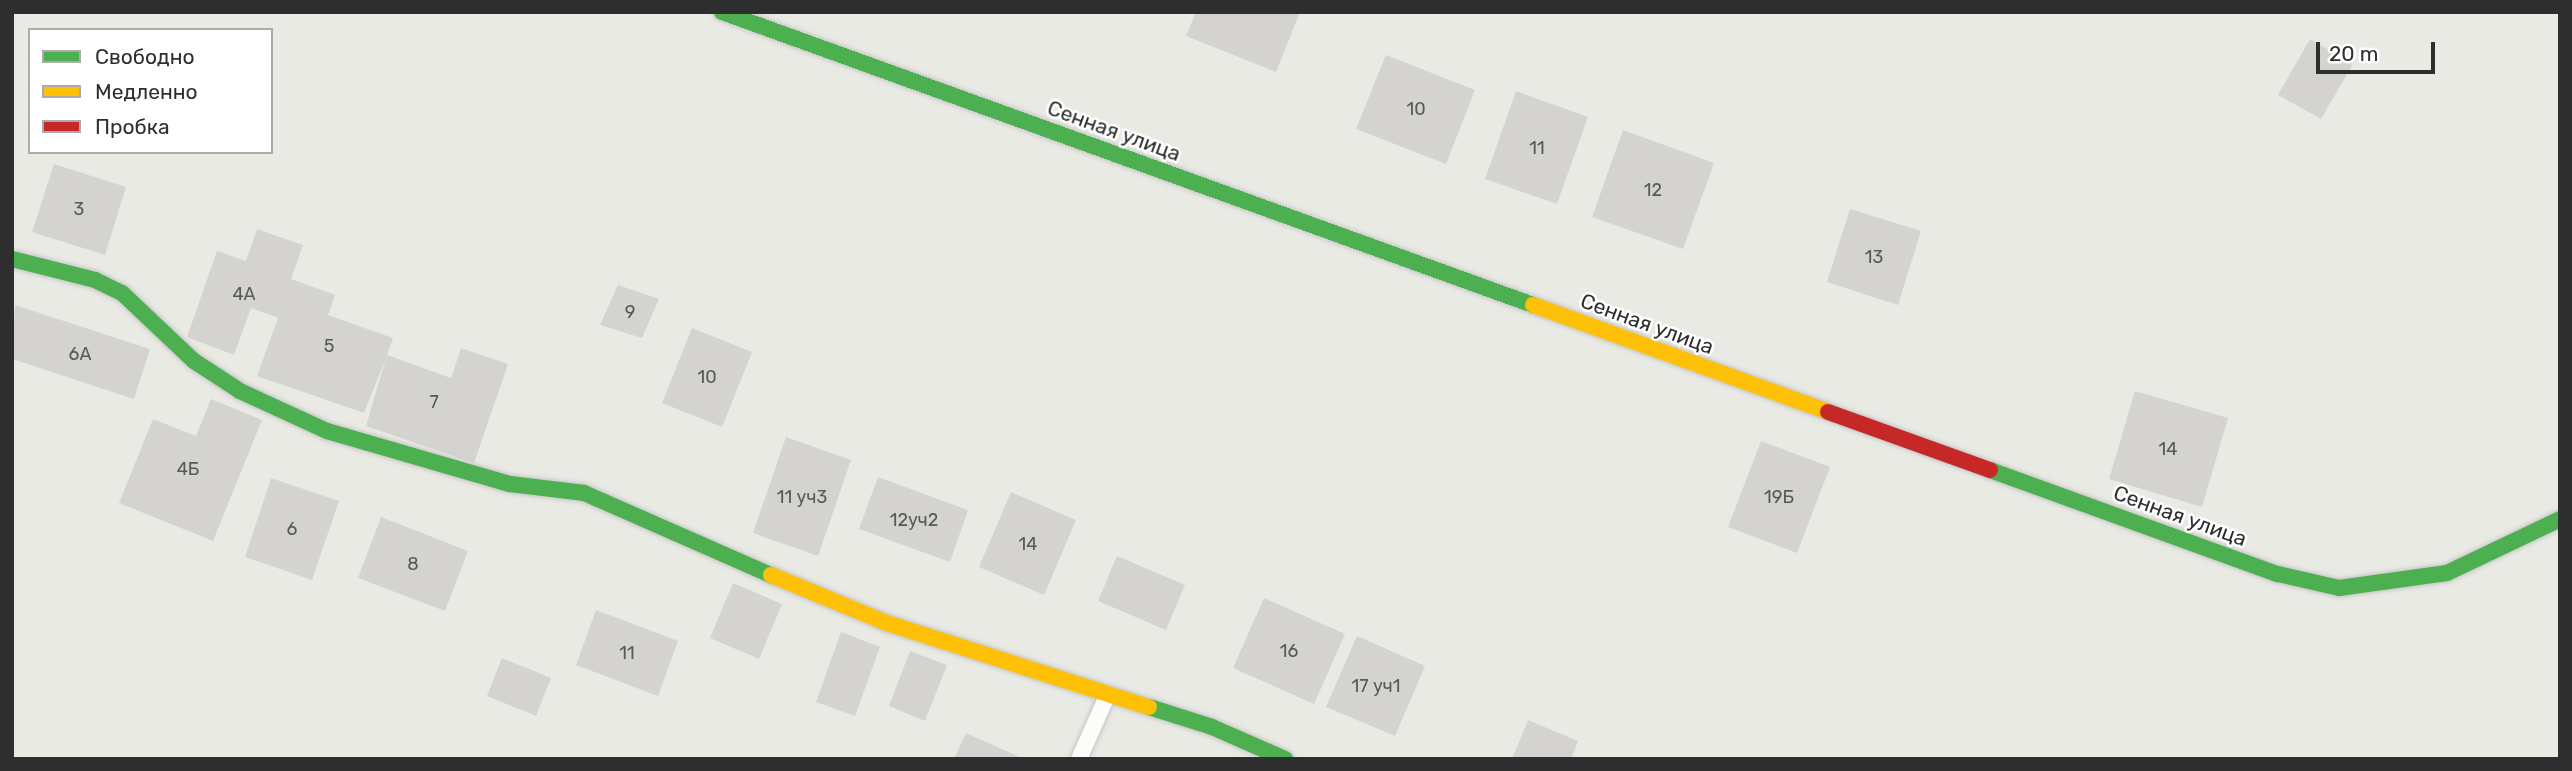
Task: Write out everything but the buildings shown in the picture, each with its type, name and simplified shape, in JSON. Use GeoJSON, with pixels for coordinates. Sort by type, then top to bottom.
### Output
{"type":"FeatureCollection","features":[{"type":"Feature","properties":{"kind":"street","name":"Сенная улица"},"geometry":{"type":"LineString","coordinates":[[722,12],[2278,574],[2339,588],[2447,573],[2560,519]]}},
{"type":"Feature","properties":{"kind":"street"},"geometry":{"type":"LineString","coordinates":[[12,259],[95,280],[122,293],[206,368],[240,391],[327,431],[510,484],[584,493],[654,527],[887,623],[1212,727],[1285,759]]}},
{"type":"Feature","properties":{"kind":"lane"},"geometry":{"type":"LineString","coordinates":[[1079,759],[1108,695]]}},
{"type":"Feature","properties":{"kind":"traffic: fast"},"geometry":{"type":"LineString","coordinates":[[722,12],[1533,305]]}},
{"type":"Feature","properties":{"kind":"traffic: fast"},"geometry":{"type":"LineString","coordinates":[[12,259],[95,280],[122,293],[194,361],[240,391],[327,431],[510,484],[584,493],[771,575]]}},
{"type":"Feature","properties":{"kind":"traffic: fast"},"geometry":{"type":"LineString","coordinates":[[1990,470],[2278,574],[2339,588],[2447,573],[2560,519]]}},
{"type":"Feature","properties":{"kind":"traffic: fast"},"geometry":{"type":"LineString","coordinates":[[1149,707],[1212,727],[1285,759]]}},
{"type":"Feature","properties":{"kind":"traffic: slow"},"geometry":{"type":"LineString","coordinates":[[1533,305],[1828,412]]}},
{"type":"Feature","properties":{"kind":"traffic: slow"},"geometry":{"type":"LineString","coordinates":[[771,575],[887,623],[1149,707]]}},
{"type":"Feature","properties":{"kind":"traffic: jam"},"geometry":{"type":"LineString","coordinates":[[1828,412],[1990,470]]}}]}
